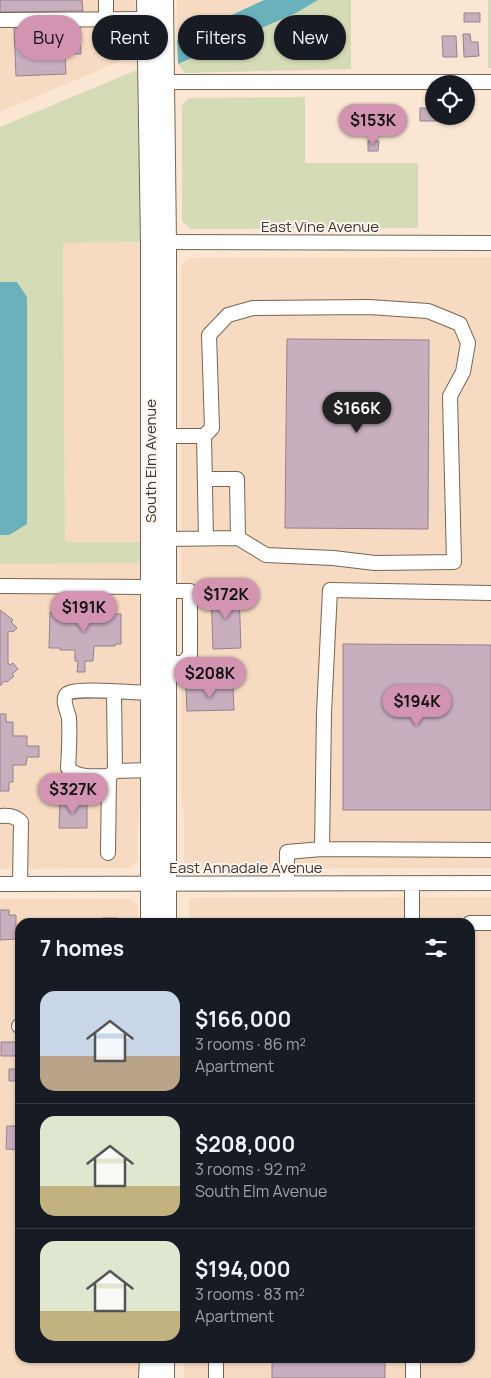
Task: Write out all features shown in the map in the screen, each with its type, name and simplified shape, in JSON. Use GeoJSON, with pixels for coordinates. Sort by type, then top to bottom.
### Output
{"type":"FeatureCollection","features":[{"type":"Feature","properties":{"kind":"main road","name":"South Elm Avenue"},"geometry":{"type":"LineString","coordinates":[[146,0],[147,15]]}},
{"type":"Feature","properties":{"kind":"main road","name":"South Elm Avenue"},"geometry":{"type":"LineString","coordinates":[[151,918],[158,883],[167,663],[167,436],[159,242],[156,82],[164,0]]}},
{"type":"Feature","properties":{"kind":"main road","name":"South Elm Avenue"},"geometry":{"type":"LineString","coordinates":[[153,60],[156,82]]}},
{"type":"Feature","properties":{"kind":"main road","name":"South Elm Avenue"},"geometry":{"type":"LineString","coordinates":[[159,242],[150,587],[150,770],[158,883],[166,918]]}},
{"type":"Feature","properties":{"kind":"main road"},"geometry":{"type":"LineString","coordinates":[[148,1378],[149,1363]]}},
{"type":"Feature","properties":{"kind":"main road"},"geometry":{"type":"LineString","coordinates":[[165,1363],[165,1378]]}},
{"type":"Feature","properties":{"kind":"street"},"geometry":{"type":"LineString","coordinates":[[106,0],[106,15]]}},
{"type":"Feature","properties":{"kind":"street"},"geometry":{"type":"LineString","coordinates":[[0,20],[92,19]]}},
{"type":"Feature","properties":{"kind":"street"},"geometry":{"type":"LineString","coordinates":[[156,82],[491,82]]}},
{"type":"Feature","properties":{"kind":"street","name":"East Vine Avenue"},"geometry":{"type":"LineString","coordinates":[[159,242],[491,243]]}},
{"type":"Feature","properties":{"kind":"street"},"geometry":{"type":"LineString","coordinates":[[167,436],[204,436],[212,428],[210,335],[228,315],[253,308],[369,307],[428,311],[460,324],[468,342],[464,372],[450,396],[454,562],[375,563],[333,558],[266,555],[238,538],[167,539]]}},
{"type":"Feature","properties":{"kind":"street"},"geometry":{"type":"LineString","coordinates":[[204,436],[206,538]]}},
{"type":"Feature","properties":{"kind":"street"},"geometry":{"type":"LineString","coordinates":[[205,479],[237,479],[238,538]]}},
{"type":"Feature","properties":{"kind":"street"},"geometry":{"type":"LineString","coordinates":[[0,586],[150,587]]}},
{"type":"Feature","properties":{"kind":"street"},"geometry":{"type":"LineString","coordinates":[[322,849],[324,713],[330,590],[491,592]]}},
{"type":"Feature","properties":{"kind":"street"},"geometry":{"type":"LineString","coordinates":[[150,693],[70,692],[66,695],[65,700],[69,716],[68,768],[76,774],[112,774],[150,770]]}},
{"type":"Feature","properties":{"kind":"street"},"geometry":{"type":"LineString","coordinates":[[108,852],[114,692]]}},
{"type":"Feature","properties":{"kind":"street"},"geometry":{"type":"LineString","coordinates":[[0,816],[8,816],[21,822],[20,884]]}},
{"type":"Feature","properties":{"kind":"street"},"geometry":{"type":"LineString","coordinates":[[286,883],[287,852],[322,849],[491,850]]}},
{"type":"Feature","properties":{"kind":"street","name":"East Annadale Avenue"},"geometry":{"type":"LineString","coordinates":[[0,884],[491,883]]}},
{"type":"Feature","properties":{"kind":"street"},"geometry":{"type":"LineString","coordinates":[[412,884],[412,918]]}},
{"type":"Feature","properties":{"kind":"street"},"geometry":{"type":"LineString","coordinates":[[475,923],[491,923]]}},
{"type":"Feature","properties":{"kind":"street"},"geometry":{"type":"LineString","coordinates":[[216,1363],[216,1378]]}},
{"type":"Feature","properties":{"kind":"street"},"geometry":{"type":"LineString","coordinates":[[413,1363],[413,1378]]}},
{"type":"Feature","properties":{"kind":"shaded area"},"geometry":{"type":"Polygon","coordinates":[[[0,0],[135,0],[136,15],[92,15],[92,60],[123,60],[0,112],[0,0]]]}},
{"type":"Feature","properties":{"kind":"shaded area"},"geometry":{"type":"Polygon","coordinates":[[[177,0],[264,0],[231,15],[178,15],[177,40],[177,0]]]}},
{"type":"Feature","properties":{"kind":"shaded area"},"geometry":{"type":"Polygon","coordinates":[[[141,242],[141,542],[65,542],[63,243],[141,242]]]}},
{"type":"Feature","properties":{"kind":"shaded area"},"geometry":{"type":"Polygon","coordinates":[[[491,257],[491,868],[191,869],[184,862],[184,819],[181,795],[181,266],[190,258],[491,257]]]}},
{"type":"Feature","properties":{"kind":"shaded area"},"geometry":{"type":"Polygon","coordinates":[[[141,563],[141,798],[138,827],[138,861],[131,868],[0,869],[0,564],[141,563]]]}},
{"type":"Feature","properties":{"kind":"shaded area"},"geometry":{"type":"Polygon","coordinates":[[[491,897],[491,1378],[184,1378],[184,1363],[475,1363],[475,918],[189,918],[189,900],[192,898],[491,897]]]}},
{"type":"Feature","properties":{"kind":"shaded area"},"geometry":{"type":"Polygon","coordinates":[[[0,899],[131,899],[138,906],[138,918],[15,918],[15,1363],[139,1363],[139,1378],[0,1378],[0,899]]]}},
{"type":"Feature","properties":{"kind":"green space"},"geometry":{"type":"Polygon","coordinates":[[[318,0],[351,0],[351,69],[185,73],[178,64],[187,60],[264,60],[264,27],[274,23],[274,60],[346,60],[346,15],[291,15],[318,0]]]}},
{"type":"Feature","properties":{"kind":"green space"},"geometry":{"type":"Polygon","coordinates":[[[488,0],[491,0],[491,68],[488,68],[488,0]]]}},
{"type":"Feature","properties":{"kind":"green space"},"geometry":{"type":"Polygon","coordinates":[[[137,70],[141,242],[63,243],[65,542],[141,542],[141,563],[0,564],[0,127],[137,70]]]}},
{"type":"Feature","properties":{"kind":"green space"},"geometry":{"type":"Polygon","coordinates":[[[305,97],[305,163],[418,163],[418,228],[191,229],[182,221],[182,105],[189,98],[305,97]]]}},
{"type":"Feature","properties":{"kind":"water"},"geometry":{"type":"Polygon","coordinates":[[[264,0],[318,0],[291,15],[274,15],[274,23],[264,27],[264,15],[231,15],[264,0]]]}},
{"type":"Feature","properties":{"kind":"water"},"geometry":{"type":"Polygon","coordinates":[[[177,40],[178,60],[187,60],[178,64],[177,40]]]}},
{"type":"Feature","properties":{"kind":"water"},"geometry":{"type":"Polygon","coordinates":[[[0,282],[17,282],[27,297],[27,524],[9,535],[0,535],[0,282]]]}},
{"type":"Feature","properties":{"kind":"building"},"geometry":{"type":"Polygon","coordinates":[[[0,0],[82,0],[83,11],[0,12],[0,0]]]}},
{"type":"Feature","properties":{"kind":"building"},"geometry":{"type":"Polygon","coordinates":[[[464,13],[480,13],[480,22],[464,22],[464,13]]]}},
{"type":"Feature","properties":{"kind":"building"},"geometry":{"type":"Polygon","coordinates":[[[463,34],[470,34],[471,42],[478,42],[479,56],[464,57],[463,34]]]}},
{"type":"Feature","properties":{"kind":"building"},"geometry":{"type":"Polygon","coordinates":[[[442,36],[456,36],[457,57],[443,57],[442,36]]]}},
{"type":"Feature","properties":{"kind":"building"},"geometry":{"type":"Polygon","coordinates":[[[15,60],[65,60],[66,74],[16,76],[15,60]]]}},
{"type":"Feature","properties":{"kind":"building"},"geometry":{"type":"Polygon","coordinates":[[[420,108],[425,108],[425,121],[420,121],[420,108]]]}},
{"type":"Feature","properties":{"kind":"building"},"geometry":{"type":"Polygon","coordinates":[[[368,141],[379,141],[378,151],[368,151],[368,141]]]}},
{"type":"Feature","properties":{"kind":"building"},"geometry":{"type":"Polygon","coordinates":[[[287,339],[429,340],[428,529],[285,528],[287,339]]]}},
{"type":"Feature","properties":{"kind":"building"},"geometry":{"type":"Polygon","coordinates":[[[239,592],[241,648],[213,649],[211,593],[239,592]]]}},
{"type":"Feature","properties":{"kind":"building"},"geometry":{"type":"Polygon","coordinates":[[[0,610],[13,620],[11,622],[17,628],[13,632],[8,632],[8,663],[10,665],[13,663],[18,669],[12,674],[14,676],[0,686],[0,610]]]}},
{"type":"Feature","properties":{"kind":"building"},"geometry":{"type":"Polygon","coordinates":[[[76,610],[95,610],[95,614],[121,614],[121,644],[115,644],[115,646],[94,646],[93,661],[85,661],[85,672],[77,672],[78,661],[75,661],[75,650],[49,648],[50,612],[76,612],[76,610]]]}},
{"type":"Feature","properties":{"kind":"building"},"geometry":{"type":"Polygon","coordinates":[[[343,644],[491,645],[491,810],[343,810],[343,644]]]}},
{"type":"Feature","properties":{"kind":"building"},"geometry":{"type":"Polygon","coordinates":[[[233,687],[234,710],[187,711],[186,688],[233,687]]]}},
{"type":"Feature","properties":{"kind":"building"},"geometry":{"type":"Polygon","coordinates":[[[0,714],[6,714],[6,722],[13,722],[13,736],[27,736],[27,746],[39,746],[39,757],[27,757],[26,765],[13,765],[13,782],[9,782],[9,791],[0,791],[0,714]]]}},
{"type":"Feature","properties":{"kind":"building"},"geometry":{"type":"Polygon","coordinates":[[[60,801],[87,801],[87,828],[59,828],[60,801]]]}},
{"type":"Feature","properties":{"kind":"building"},"geometry":{"type":"Polygon","coordinates":[[[0,910],[9,910],[9,915],[16,915],[15,939],[0,940],[0,910]]]}},
{"type":"Feature","properties":{"kind":"building"},"geometry":{"type":"Polygon","coordinates":[[[1,1042],[15,1042],[15,1056],[1,1056],[1,1042]]]}},
{"type":"Feature","properties":{"kind":"building"},"geometry":{"type":"Polygon","coordinates":[[[9,1069],[15,1069],[15,1081],[9,1081],[9,1069]]]}},
{"type":"Feature","properties":{"kind":"building"},"geometry":{"type":"Polygon","coordinates":[[[7,1126],[15,1126],[15,1150],[6,1149],[7,1126]]]}},
{"type":"Feature","properties":{"kind":"building"},"geometry":{"type":"Polygon","coordinates":[[[272,1363],[385,1363],[385,1378],[272,1378],[272,1363]]]}}]}
